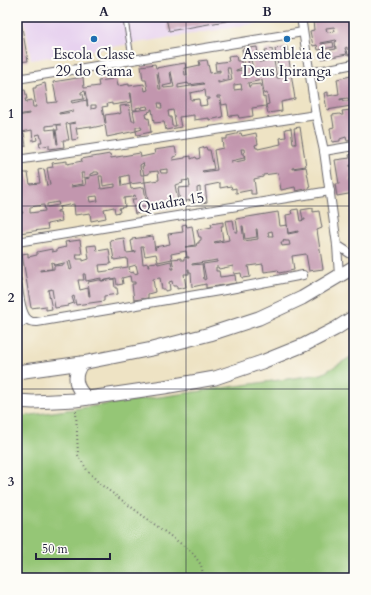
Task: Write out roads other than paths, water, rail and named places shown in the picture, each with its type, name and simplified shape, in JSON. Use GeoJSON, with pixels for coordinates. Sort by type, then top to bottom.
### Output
{"type":"FeatureCollection","features":[{"type":"Feature","properties":{"kind":"highway"},"geometry":{"type":"LineString","coordinates":[[17,372],[82,363],[152,349],[217,332],[259,318],[302,298],[354,267]]}},
{"type":"Feature","properties":{"kind":"highway"},"geometry":{"type":"LineString","coordinates":[[17,401],[33,402],[81,399],[215,378],[262,362],[304,344],[335,329],[354,317]]}},
{"type":"Feature","properties":{"kind":"highway"},"geometry":{"type":"LineString","coordinates":[[81,399],[81,393],[76,384],[77,372],[82,363]]}},
{"type":"Feature","properties":{"kind":"street"},"geometry":{"type":"LineString","coordinates":[[301,17],[309,73],[330,191],[337,245],[338,276]]}},
{"type":"Feature","properties":{"kind":"street"},"geometry":{"type":"LineString","coordinates":[[17,79],[304,32]]}},
{"type":"Feature","properties":{"kind":"street"},"geometry":{"type":"LineString","coordinates":[[309,73],[354,64]]}},
{"type":"Feature","properties":{"kind":"street"},"geometry":{"type":"LineString","coordinates":[[17,160],[316,115]]}},
{"type":"Feature","properties":{"kind":"street"},"geometry":{"type":"LineString","coordinates":[[324,151],[354,146]]}},
{"type":"Feature","properties":{"kind":"street","name":"Quadra 15"},"geometry":{"type":"LineString","coordinates":[[17,242],[330,191]]}},
{"type":"Feature","properties":{"kind":"street"},"geometry":{"type":"LineString","coordinates":[[337,245],[354,256]]}},
{"type":"Feature","properties":{"kind":"street"},"geometry":{"type":"LineString","coordinates":[[17,281],[22,312],[31,322],[37,322],[226,290],[303,275]]}},
{"type":"Feature","properties":{"kind":"street"},"geometry":{"type":"LineString","coordinates":[[17,325],[27,319]]}},
{"type":"Feature","properties":{"kind":"lane"},"geometry":{"type":"LineString","coordinates":[[125,17],[132,60]]}},
{"type":"Feature","properties":{"kind":"place","name":"Escola Classe 29 do Gama"},"geometry":{"type":"Point","coordinates":[94,39]}},
{"type":"Feature","properties":{"kind":"place","name":"Assembleia de Deus Ipiranga"},"geometry":{"type":"Point","coordinates":[287,39]}}]}
